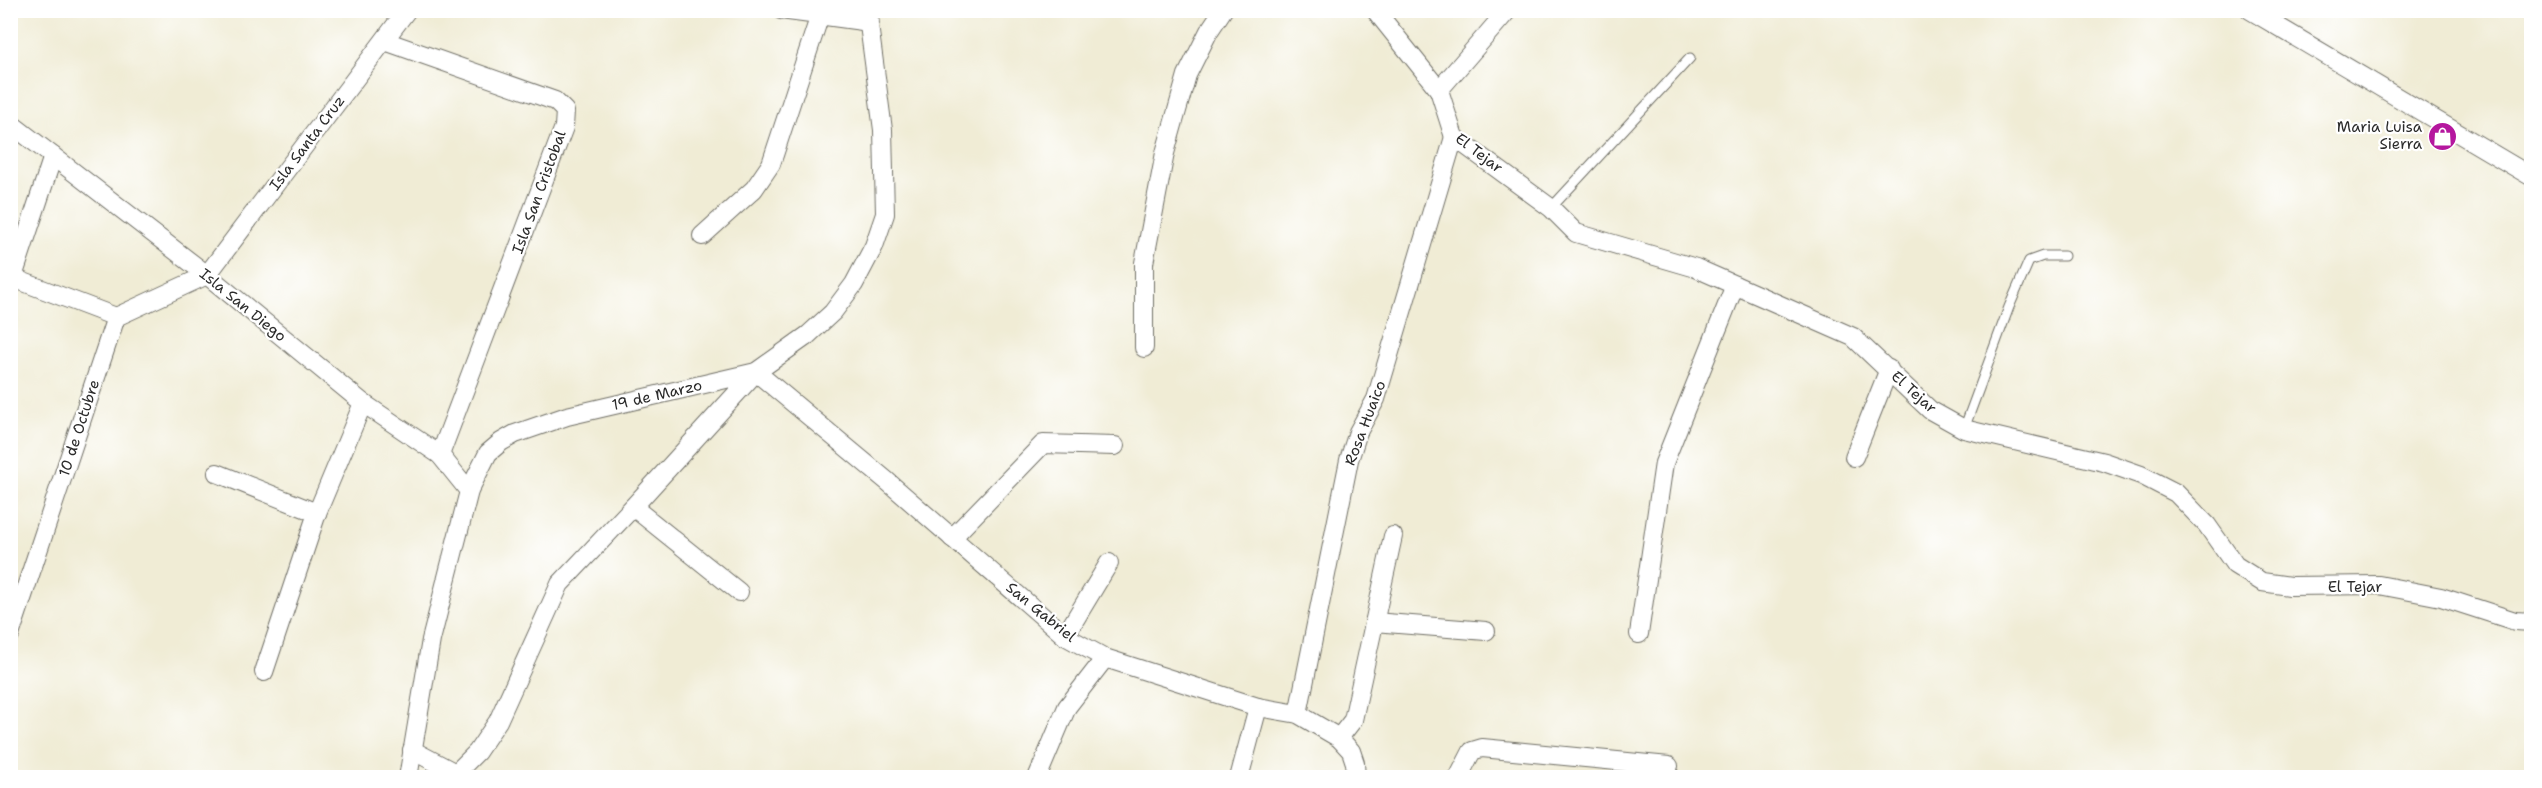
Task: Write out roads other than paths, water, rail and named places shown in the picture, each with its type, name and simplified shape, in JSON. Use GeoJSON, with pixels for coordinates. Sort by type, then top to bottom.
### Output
{"type":"FeatureCollection","features":[{"type":"Feature","properties":{"kind":"street","name":"Isla Santa Cruz"},"geometry":{"type":"LineString","coordinates":[[207,275],[407,10]]}},
{"type":"Feature","properties":{"kind":"street"},"geometry":{"type":"LineString","coordinates":[[781,10],[842,18],[866,18]]}},
{"type":"Feature","properties":{"kind":"street"},"geometry":{"type":"LineString","coordinates":[[1144,348],[1144,263],[1165,153],[1186,75],[1223,10]]}},
{"type":"Feature","properties":{"kind":"street","name":"El Tejar"},"geometry":{"type":"LineString","coordinates":[[1375,10],[1439,90],[1454,137],[1551,208],[1576,233],[1696,268],[1853,336],[1930,410],[1964,429],[2104,462],[2141,475],[2176,493],[2207,525],[2235,565],[2262,582],[2290,586],[2379,585],[2441,597],[2515,621],[2532,622]]}},
{"type":"Feature","properties":{"kind":"street"},"geometry":{"type":"LineString","coordinates":[[1439,90],[1508,10]]}},
{"type":"Feature","properties":{"kind":"street"},"geometry":{"type":"LineString","coordinates":[[2250,10],[2532,177]]}},
{"type":"Feature","properties":{"kind":"street"},"geometry":{"type":"LineString","coordinates":[[702,236],[754,189],[771,164],[820,15]]}},
{"type":"Feature","properties":{"kind":"street","name":"19 de Marzo"},"geometry":{"type":"LineString","coordinates":[[408,777],[431,640],[467,489],[488,453],[515,434],[567,416],[756,372],[808,335],[833,312],[854,284],[874,246],[885,214],[885,173],[866,18]]}},
{"type":"Feature","properties":{"kind":"street","name":"Isla San Cristobal"},"geometry":{"type":"LineString","coordinates":[[385,41],[555,101],[565,111],[564,127],[442,458]]}},
{"type":"Feature","properties":{"kind":"street","name":"Isla San Diego"},"geometry":{"type":"LineString","coordinates":[[10,123],[207,275],[363,403],[442,458],[467,489]]}},
{"type":"Feature","properties":{"kind":"street","name":"Rosa Huaico"},"geometry":{"type":"LineString","coordinates":[[1298,714],[1349,460],[1358,432],[1376,399],[1454,137]]}},
{"type":"Feature","properties":{"kind":"street"},"geometry":{"type":"LineString","coordinates":[[53,156],[12,282],[116,317],[207,275]]}},
{"type":"Feature","properties":{"kind":"street"},"geometry":{"type":"LineString","coordinates":[[1639,634],[1664,463],[1735,285]]}},
{"type":"Feature","properties":{"kind":"street","name":"10 de Octubre"},"geometry":{"type":"LineString","coordinates":[[10,635],[18,586],[116,317]]}},
{"type":"Feature","properties":{"kind":"street"},"geometry":{"type":"LineString","coordinates":[[1854,457],[1889,369]]}},
{"type":"Feature","properties":{"kind":"street"},"geometry":{"type":"LineString","coordinates":[[412,750],[460,775],[498,721],[560,584],[756,372]]}},
{"type":"Feature","properties":{"kind":"street","name":"San Gabriel"},"geometry":{"type":"LineString","coordinates":[[756,372],[1065,636],[1105,658],[1258,707],[1298,714],[1339,738],[1351,751],[1356,777]]}},
{"type":"Feature","properties":{"kind":"street"},"geometry":{"type":"LineString","coordinates":[[264,672],[317,513],[363,403]]}},
{"type":"Feature","properties":{"kind":"street"},"geometry":{"type":"LineString","coordinates":[[952,538],[1043,444],[1049,442],[1115,446]]}},
{"type":"Feature","properties":{"kind":"street"},"geometry":{"type":"LineString","coordinates":[[217,473],[317,513]]}},
{"type":"Feature","properties":{"kind":"street"},"geometry":{"type":"LineString","coordinates":[[633,507],[739,592]]}},
{"type":"Feature","properties":{"kind":"street"},"geometry":{"type":"LineString","coordinates":[[1339,738],[1353,720],[1393,536]]}},
{"type":"Feature","properties":{"kind":"street"},"geometry":{"type":"LineString","coordinates":[[1065,636],[1109,564]]}},
{"type":"Feature","properties":{"kind":"street"},"geometry":{"type":"LineString","coordinates":[[1374,622],[1486,631]]}},
{"type":"Feature","properties":{"kind":"street"},"geometry":{"type":"LineString","coordinates":[[1037,777],[1067,707],[1105,658]]}},
{"type":"Feature","properties":{"kind":"street"},"geometry":{"type":"LineString","coordinates":[[1239,777],[1258,707]]}},
{"type":"Feature","properties":{"kind":"street"},"geometry":{"type":"LineString","coordinates":[[1458,777],[1472,751],[1482,748],[1668,766]]}},
{"type":"Feature","properties":{"kind":"lane"},"geometry":{"type":"LineString","coordinates":[[1551,208],[1690,58]]}},
{"type":"Feature","properties":{"kind":"lane"},"geometry":{"type":"LineString","coordinates":[[1964,429],[2028,261],[2043,256],[2064,256]]}},
{"type":"Feature","properties":{"kind":"place","name":"Maria Luisa Sierra"},"geometry":{"type":"Point","coordinates":[2443,136]}}]}
